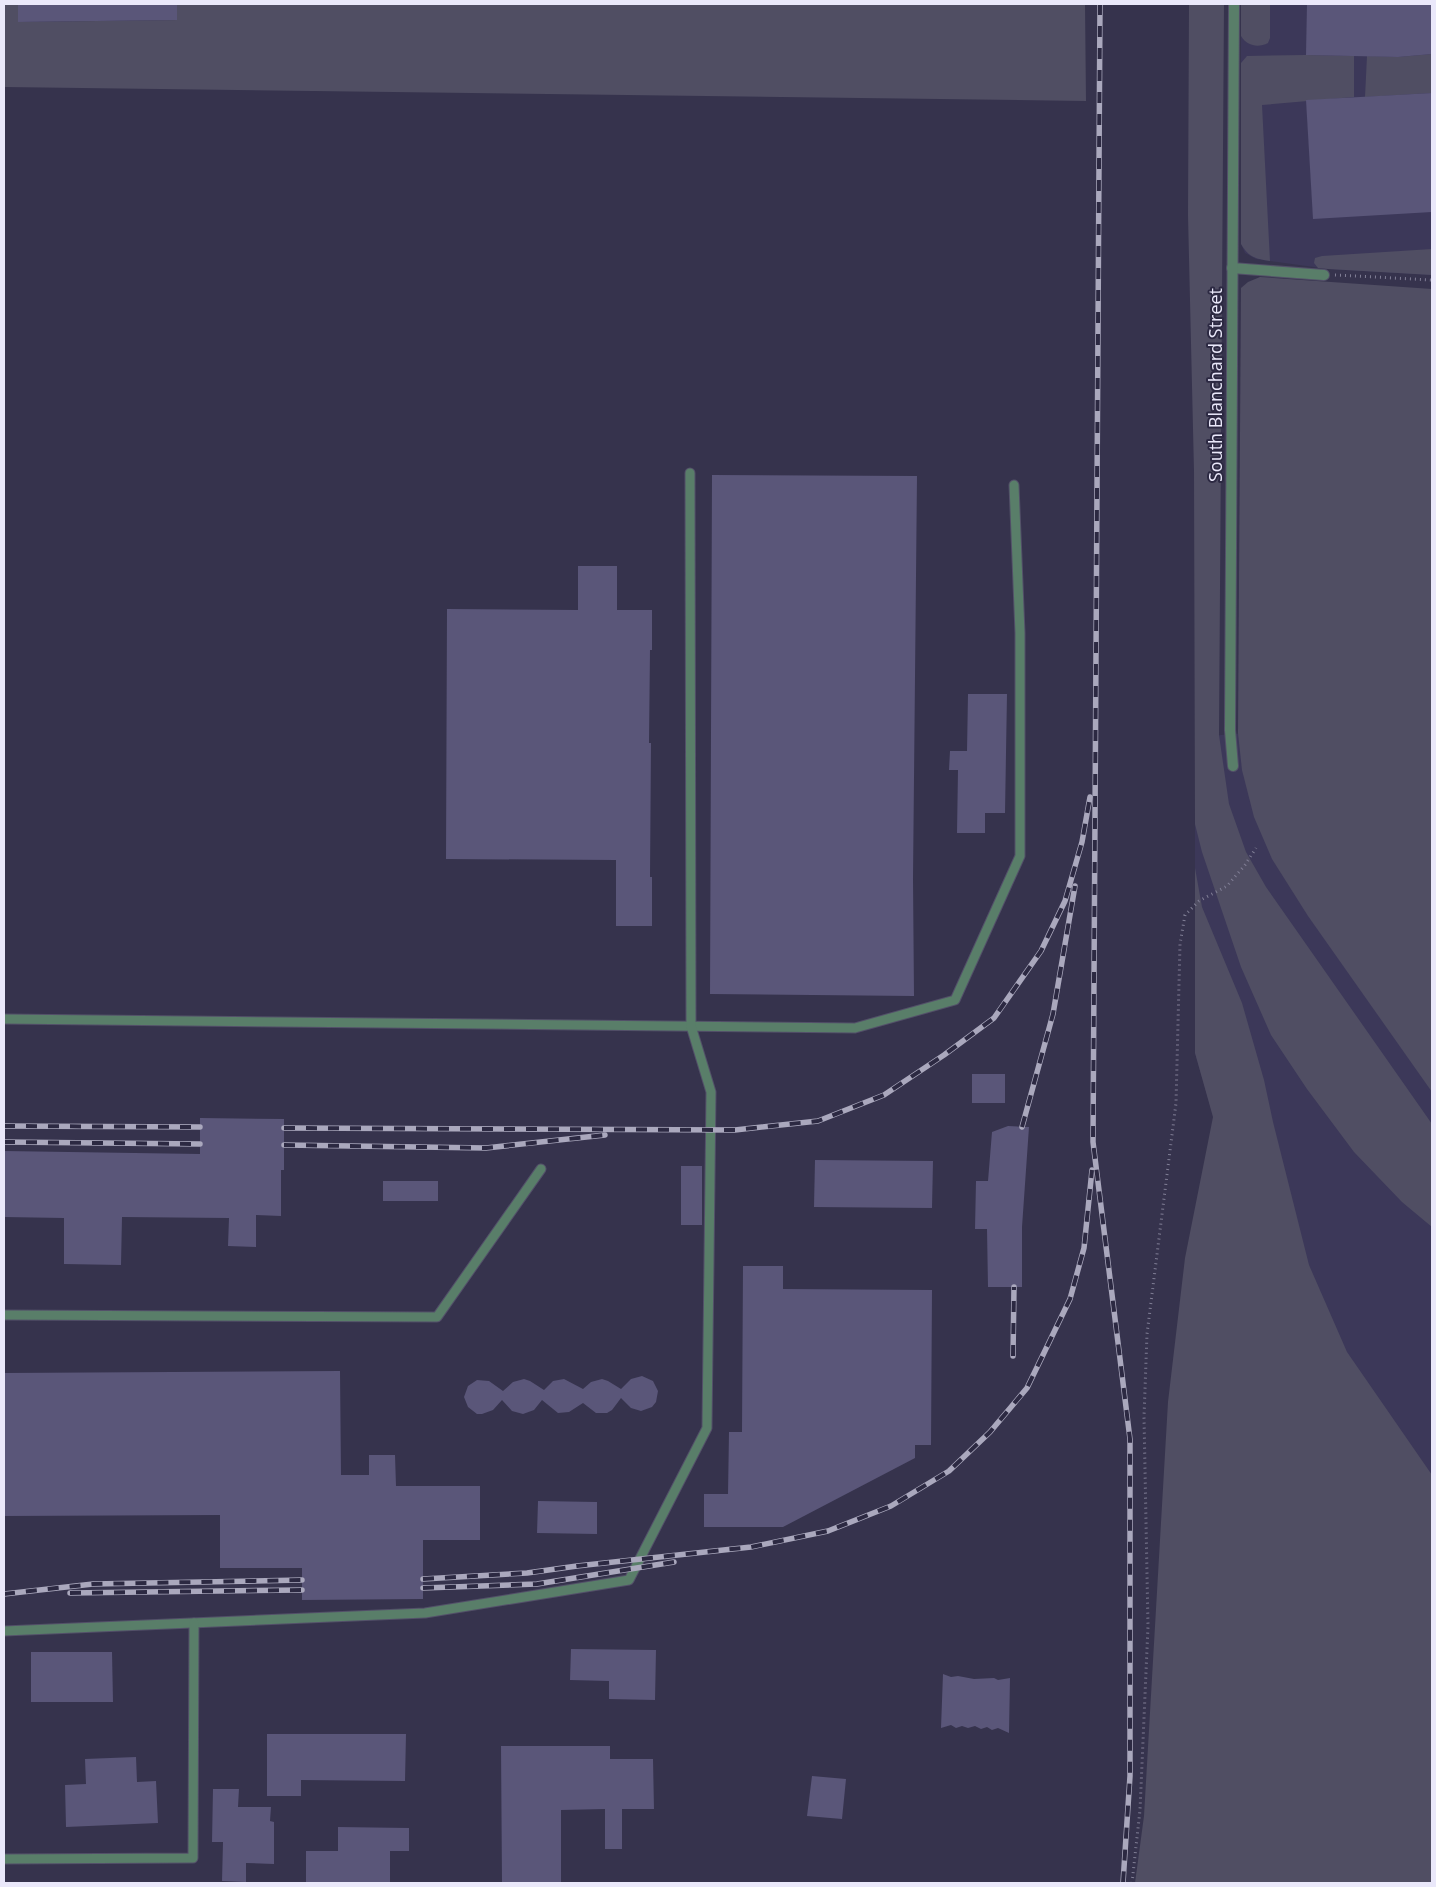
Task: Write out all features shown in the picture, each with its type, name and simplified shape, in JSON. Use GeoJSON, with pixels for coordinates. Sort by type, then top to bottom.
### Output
{"type":"FeatureCollection","features":[{"type":"Feature","properties":{"kind":"street","name":"South Blanchard Street"},"geometry":{"type":"LineString","coordinates":[[1233,766],[1230,730],[1234,4]]}},
{"type":"Feature","properties":{"kind":"street"},"geometry":{"type":"LineString","coordinates":[[1232,268],[1324,275]]}},
{"type":"Feature","properties":{"kind":"lane"},"geometry":{"type":"LineString","coordinates":[[4,1631],[425,1613],[629,1580],[707,1428],[711,1092],[691,1026],[690,473]]}},
{"type":"Feature","properties":{"kind":"lane"},"geometry":{"type":"LineString","coordinates":[[4,1019],[855,1028],[955,1000],[1020,856],[1020,633],[1014,485]]}},
{"type":"Feature","properties":{"kind":"lane"},"geometry":{"type":"LineString","coordinates":[[4,1315],[437,1317],[541,1169]]}},
{"type":"Feature","properties":{"kind":"lane"},"geometry":{"type":"LineString","coordinates":[[4,1859],[193,1858],[194,1623]]}},
{"type":"Feature","properties":{"kind":"path"},"geometry":{"type":"LineString","coordinates":[[1324,275],[1432,280]]}},
{"type":"Feature","properties":{"kind":"path"},"geometry":{"type":"LineString","coordinates":[[1132,1883],[1140,1810],[1148,1626],[1144,1417],[1147,1334],[1176,1103],[1180,944],[1185,915],[1199,901],[1227,886],[1246,865],[1256,848]]}},
{"type":"Feature","properties":{"kind":"shaded area"},"geometry":{"type":"Polygon","coordinates":[[[4,4],[18,4],[18,22],[177,20],[177,4],[1085,4],[1086,101],[4,87],[4,4]]]}},
{"type":"Feature","properties":{"kind":"shaded area"},"geometry":{"type":"Polygon","coordinates":[[[1189,4],[1224,4],[1219,735],[1229,804],[1246,852],[1266,887],[1432,1124],[1432,1227],[1402,1202],[1354,1152],[1307,1089],[1271,1035],[1241,967],[1202,852],[1195,824],[1194,471],[1188,215],[1189,4]]]}},
{"type":"Feature","properties":{"kind":"shaded area"},"geometry":{"type":"Polygon","coordinates":[[[1241,4],[1432,4],[1432,275],[1328,269],[1256,259],[1245,253],[1241,244],[1241,4]]]}},
{"type":"Feature","properties":{"kind":"shaded area"},"geometry":{"type":"Polygon","coordinates":[[[1241,4],[1270,4],[1270,38],[1268,43],[1253,45],[1243,39],[1241,36],[1241,4]]]}},
{"type":"Feature","properties":{"kind":"shaded area"},"geometry":{"type":"Polygon","coordinates":[[[1432,54],[1432,93],[1365,97],[1367,56],[1398,57],[1432,54]]]}},
{"type":"Feature","properties":{"kind":"shaded area"},"geometry":{"type":"Polygon","coordinates":[[[1247,56],[1354,56],[1354,97],[1262,105],[1270,261],[1253,257],[1241,244],[1241,63],[1247,56]]]}},
{"type":"Feature","properties":{"kind":"shaded area"},"geometry":{"type":"Polygon","coordinates":[[[1432,249],[1432,275],[1318,268],[1314,263],[1315,258],[1322,256],[1432,249]]]}},
{"type":"Feature","properties":{"kind":"shaded area"},"geometry":{"type":"Polygon","coordinates":[[[1260,277],[1432,289],[1432,1092],[1308,916],[1272,859],[1254,817],[1242,770],[1238,733],[1241,288],[1248,282],[1260,277]]]}},
{"type":"Feature","properties":{"kind":"shaded area"},"geometry":{"type":"Polygon","coordinates":[[[1260,732],[1432,753],[1432,1516],[1235,1192],[1195,1053],[1195,737],[1260,732]]]}},
{"type":"Feature","properties":{"kind":"shaded area"},"geometry":{"type":"Polygon","coordinates":[[[1195,868],[1202,907],[1242,1003],[1264,1080],[1309,1265],[1347,1352],[1432,1475],[1432,1883],[1135,1883],[1144,1816],[1168,1402],[1185,1258],[1213,1117],[1195,1053],[1195,868]]]}},
{"type":"Feature","properties":{"kind":"building"},"geometry":{"type":"Polygon","coordinates":[[[18,4],[177,4],[177,20],[18,22],[18,4]]]}},
{"type":"Feature","properties":{"kind":"building"},"geometry":{"type":"Polygon","coordinates":[[[1307,4],[1432,4],[1432,54],[1398,57],[1306,55],[1307,4]]]}},
{"type":"Feature","properties":{"kind":"building"},"geometry":{"type":"Polygon","coordinates":[[[1432,93],[1432,212],[1313,219],[1306,100],[1432,93]]]}},
{"type":"Feature","properties":{"kind":"building"},"geometry":{"type":"Polygon","coordinates":[[[712,475],[917,476],[913,879],[914,996],[710,994],[712,475]]]}},
{"type":"Feature","properties":{"kind":"building"},"geometry":{"type":"Polygon","coordinates":[[[578,566],[617,566],[617,610],[652,610],[649,743],[651,743],[650,877],[652,877],[652,926],[616,926],[616,860],[446,859],[447,609],[578,610],[578,566]]]}},
{"type":"Feature","properties":{"kind":"building"},"geometry":{"type":"Polygon","coordinates":[[[968,694],[1007,694],[1005,813],[985,813],[985,833],[957,833],[958,770],[949,770],[950,751],[967,751],[968,694]]]}},
{"type":"Feature","properties":{"kind":"building"},"geometry":{"type":"Polygon","coordinates":[[[972,1074],[1005,1074],[1005,1103],[972,1103],[972,1074]]]}},
{"type":"Feature","properties":{"kind":"building"},"geometry":{"type":"Polygon","coordinates":[[[200,1118],[284,1119],[284,1170],[281,1170],[281,1216],[256,1215],[256,1247],[228,1246],[229,1218],[122,1217],[121,1265],[64,1264],[64,1218],[4,1217],[4,1151],[200,1154],[200,1118]]]}},
{"type":"Feature","properties":{"kind":"building"},"geometry":{"type":"Polygon","coordinates":[[[1008,1126],[1029,1127],[1022,1227],[1022,1287],[988,1287],[987,1229],[975,1229],[976,1181],[988,1181],[992,1132],[1008,1126]]]}},
{"type":"Feature","properties":{"kind":"building"},"geometry":{"type":"Polygon","coordinates":[[[815,1160],[933,1161],[932,1208],[814,1207],[815,1160]]]}},
{"type":"Feature","properties":{"kind":"building"},"geometry":{"type":"Polygon","coordinates":[[[681,1166],[702,1166],[702,1225],[681,1225],[681,1166]]]}},
{"type":"Feature","properties":{"kind":"building"},"geometry":{"type":"Polygon","coordinates":[[[383,1181],[438,1181],[438,1201],[383,1201],[383,1181]]]}},
{"type":"Feature","properties":{"kind":"building"},"geometry":{"type":"Polygon","coordinates":[[[743,1266],[783,1266],[783,1289],[932,1290],[931,1445],[915,1445],[915,1458],[783,1527],[704,1527],[704,1494],[728,1494],[729,1432],[742,1432],[743,1266]]]}},
{"type":"Feature","properties":{"kind":"building"},"geometry":{"type":"Polygon","coordinates":[[[340,1371],[341,1475],[369,1475],[369,1455],[395,1455],[396,1486],[480,1486],[480,1540],[423,1540],[423,1599],[302,1600],[302,1568],[220,1568],[220,1515],[4,1516],[4,1373],[340,1371]]]}},
{"type":"Feature","properties":{"kind":"building"},"geometry":{"type":"Polygon","coordinates":[[[642,1376],[653,1381],[658,1391],[656,1402],[652,1407],[641,1411],[631,1408],[621,1398],[612,1410],[607,1413],[596,1413],[583,1403],[569,1412],[558,1413],[542,1400],[534,1410],[523,1414],[512,1411],[502,1400],[493,1410],[477,1414],[468,1407],[464,1397],[468,1386],[477,1380],[489,1381],[503,1391],[513,1382],[524,1379],[544,1390],[553,1381],[564,1379],[583,1389],[591,1382],[602,1379],[621,1389],[631,1379],[642,1376]]]}},
{"type":"Feature","properties":{"kind":"building"},"geometry":{"type":"Polygon","coordinates":[[[538,1501],[597,1502],[597,1534],[537,1533],[538,1501]]]}},
{"type":"Feature","properties":{"kind":"building"},"geometry":{"type":"Polygon","coordinates":[[[571,1649],[656,1650],[655,1700],[609,1699],[609,1681],[570,1680],[571,1649]]]}},
{"type":"Feature","properties":{"kind":"building"},"geometry":{"type":"Polygon","coordinates":[[[31,1652],[112,1652],[113,1702],[31,1702],[31,1652]]]}},
{"type":"Feature","properties":{"kind":"building"},"geometry":{"type":"Polygon","coordinates":[[[943,1674],[951,1677],[958,1676],[974,1679],[994,1678],[998,1680],[1010,1678],[1009,1733],[998,1728],[992,1730],[987,1727],[981,1729],[975,1726],[956,1728],[951,1725],[941,1728],[943,1674]]]}},
{"type":"Feature","properties":{"kind":"building"},"geometry":{"type":"Polygon","coordinates":[[[267,1734],[406,1734],[405,1781],[301,1780],[301,1796],[267,1796],[267,1734]]]}},
{"type":"Feature","properties":{"kind":"building"},"geometry":{"type":"Polygon","coordinates":[[[501,1746],[610,1746],[610,1759],[653,1759],[654,1809],[622,1809],[622,1849],[605,1849],[605,1809],[561,1810],[561,1883],[502,1883],[501,1746]]]}},
{"type":"Feature","properties":{"kind":"building"},"geometry":{"type":"Polygon","coordinates":[[[136,1757],[137,1782],[156,1781],[158,1823],[66,1827],[65,1785],[86,1784],[85,1759],[136,1757]]]}},
{"type":"Feature","properties":{"kind":"building"},"geometry":{"type":"Polygon","coordinates":[[[812,1776],[846,1779],[842,1819],[807,1816],[812,1776]]]}},
{"type":"Feature","properties":{"kind":"building"},"geometry":{"type":"Polygon","coordinates":[[[213,1789],[239,1789],[238,1807],[271,1807],[270,1821],[274,1822],[274,1864],[246,1863],[246,1882],[222,1881],[223,1842],[212,1842],[213,1789]]]}},
{"type":"Feature","properties":{"kind":"building"},"geometry":{"type":"Polygon","coordinates":[[[338,1827],[409,1828],[409,1851],[390,1851],[390,1883],[306,1883],[306,1851],[338,1851],[338,1827]]]}},
{"type":"Feature","properties":{"kind":"railway"},"geometry":{"type":"LineString","coordinates":[[1100,4],[1093,1142],[1130,1439],[1130,1776],[1123,1883]]}},
{"type":"Feature","properties":{"kind":"railway"},"geometry":{"type":"LineString","coordinates":[[284,1128],[735,1130],[818,1121],[884,1095],[944,1055],[994,1018],[1041,951],[1065,901],[1082,842],[1090,797]]}},
{"type":"Feature","properties":{"kind":"railway"},"geometry":{"type":"LineString","coordinates":[[1022,1127],[1053,1014],[1075,886]]}},
{"type":"Feature","properties":{"kind":"railway"},"geometry":{"type":"LineString","coordinates":[[4,1126],[200,1127]]}},
{"type":"Feature","properties":{"kind":"railway"},"geometry":{"type":"LineString","coordinates":[[284,1145],[486,1148],[605,1135]]}},
{"type":"Feature","properties":{"kind":"railway"},"geometry":{"type":"LineString","coordinates":[[4,1142],[200,1144]]}},
{"type":"Feature","properties":{"kind":"railway"},"geometry":{"type":"LineString","coordinates":[[423,1579],[527,1573],[751,1547],[828,1531],[891,1506],[949,1471],[990,1432],[1027,1388],[1070,1299],[1084,1248],[1092,1170]]}},
{"type":"Feature","properties":{"kind":"railway"},"geometry":{"type":"LineString","coordinates":[[1013,1356],[1014,1287]]}},
{"type":"Feature","properties":{"kind":"railway"},"geometry":{"type":"LineString","coordinates":[[423,1588],[537,1584],[674,1562]]}},
{"type":"Feature","properties":{"kind":"railway"},"geometry":{"type":"LineString","coordinates":[[4,1594],[93,1584],[302,1580]]}},
{"type":"Feature","properties":{"kind":"railway"},"geometry":{"type":"LineString","coordinates":[[70,1593],[302,1590]]}}]}
